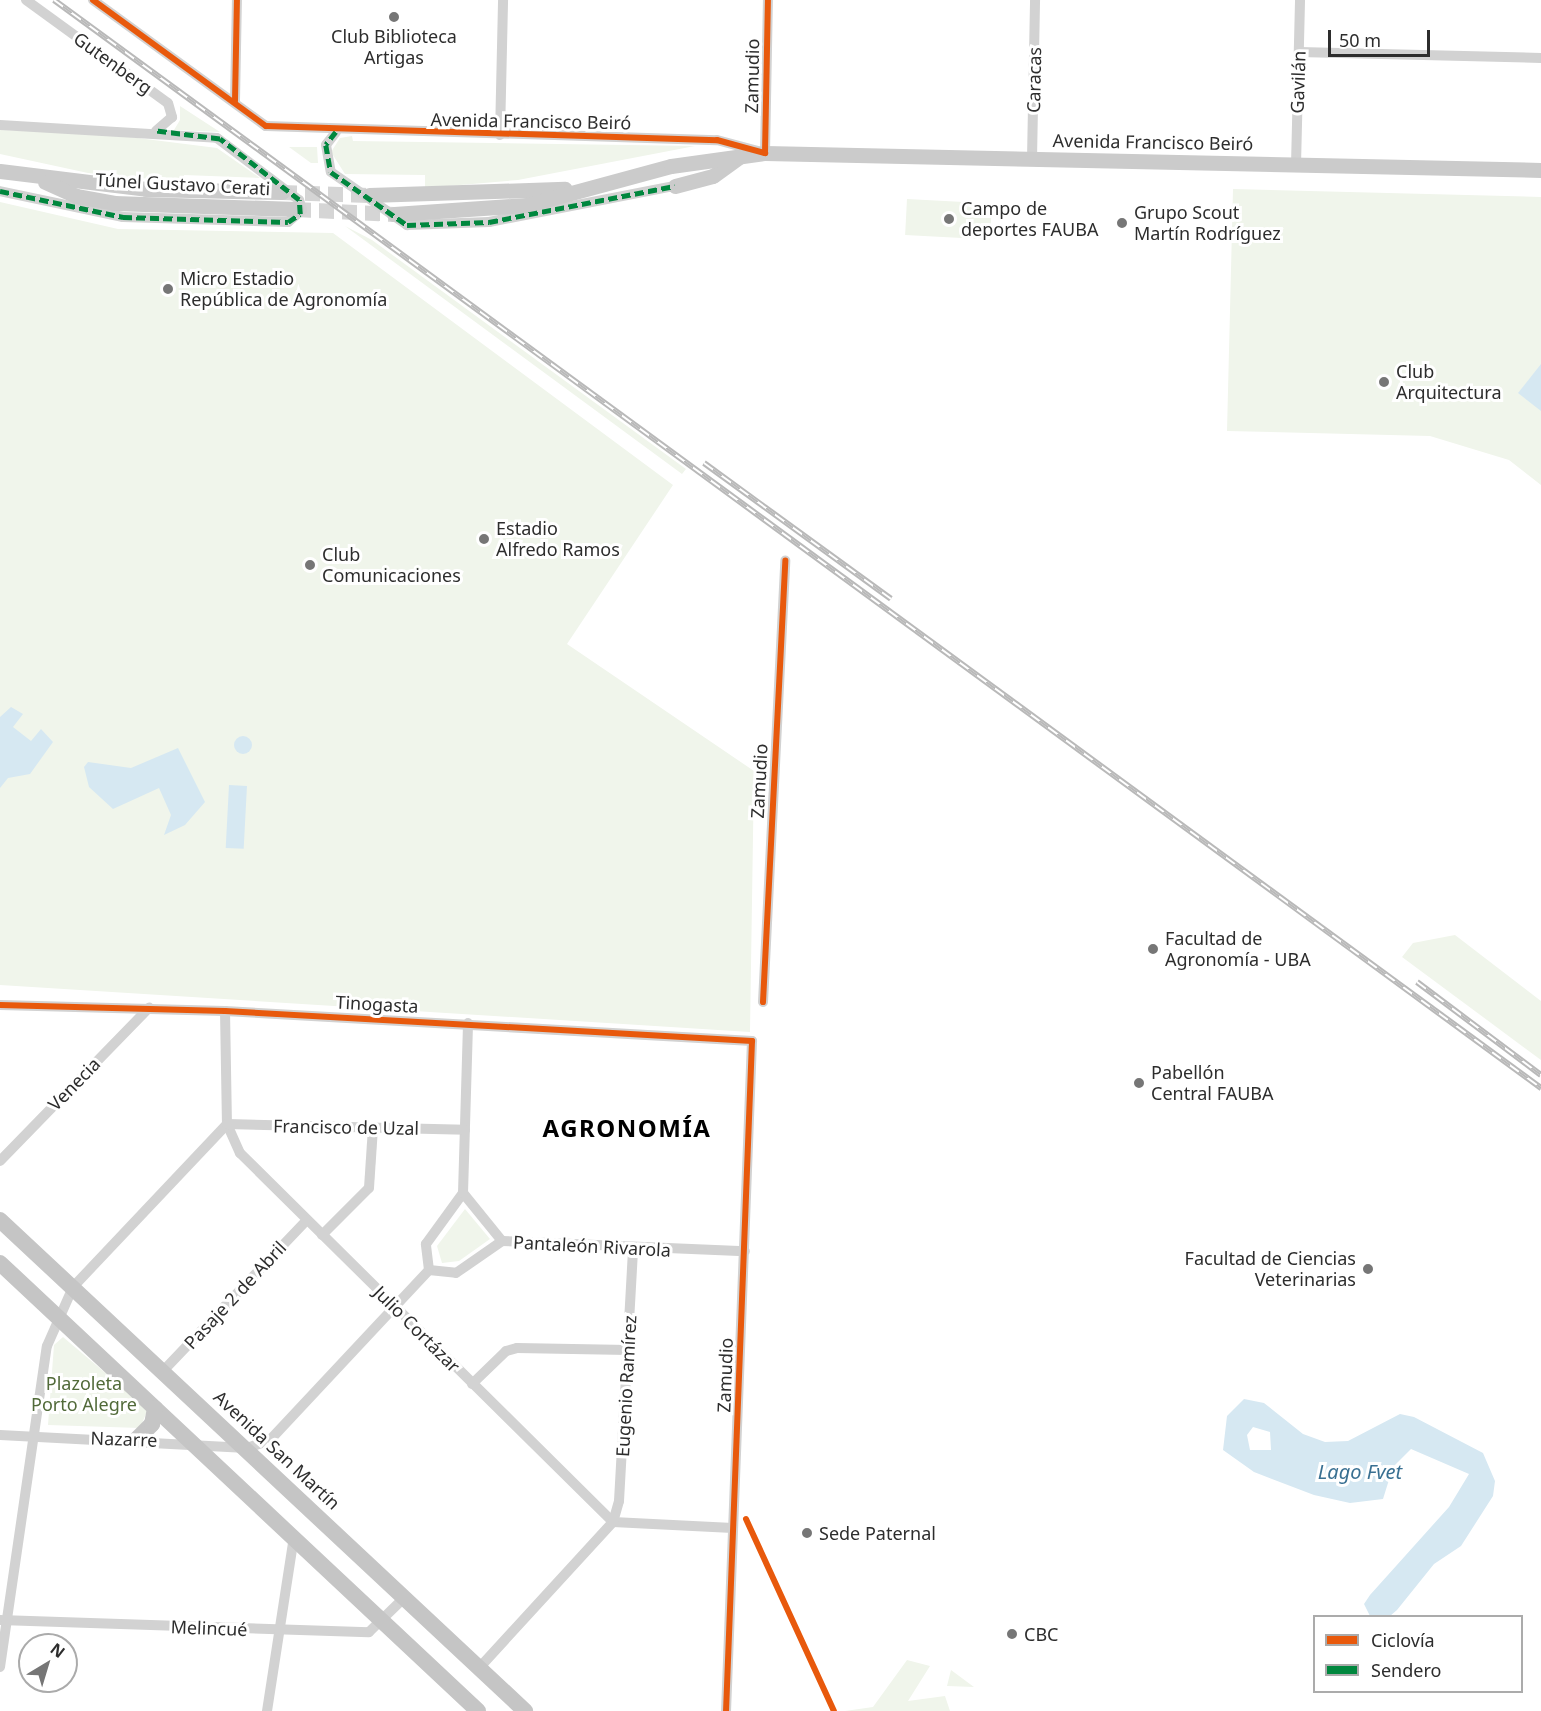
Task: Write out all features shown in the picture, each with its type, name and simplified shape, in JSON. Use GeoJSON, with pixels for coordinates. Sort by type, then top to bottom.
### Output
{"type":"FeatureCollection","features":[{"type":"Feature","properties":{"kind":"main road","name":"Avenida Francisco Beiró"},"geometry":{"type":"LineString","coordinates":[[742,155],[765,153],[1541,170]]}},
{"type":"Feature","properties":{"kind":"main road"},"geometry":{"type":"LineString","coordinates":[[675,186],[713,176],[742,155]]}},
{"type":"Feature","properties":{"kind":"main road"},"geometry":{"type":"LineString","coordinates":[[394,214],[517,206],[671,166],[742,155]]}},
{"type":"Feature","properties":{"kind":"main road","name":"Túnel Gustavo Cerati"},"geometry":{"type":"LineString","coordinates":[[0,171],[37,178],[282,192]]}},
{"type":"Feature","properties":{"kind":"main road","name":"Túnel Gustavo Cerati"},"geometry":{"type":"LineString","coordinates":[[37,178],[76,196],[114,203],[296,209]]}},
{"type":"Feature","properties":{"kind":"main road"},"geometry":{"type":"LineString","coordinates":[[369,195],[592,188]]}},
{"type":"Feature","properties":{"kind":"main road","name":"Avenida San Martín"},"geometry":{"type":"LineString","coordinates":[[0,1220],[164,1370],[525,1711]]}},
{"type":"Feature","properties":{"kind":"main road"},"geometry":{"type":"LineString","coordinates":[[0,1263],[384,1619],[478,1711]]}},
{"type":"Feature","properties":{"kind":"main road"},"geometry":{"type":"LineString","coordinates":[[136,1440],[152,1424],[155,1408]]}},
{"type":"Feature","properties":{"kind":"street","name":"Gutenberg"},"geometry":{"type":"LineString","coordinates":[[26,0],[168,103],[172,117],[156,131]]}},
{"type":"Feature","properties":{"kind":"street"},"geometry":{"type":"LineString","coordinates":[[93,0],[235,101]]}},
{"type":"Feature","properties":{"kind":"street"},"geometry":{"type":"LineString","coordinates":[[235,101],[237,0]]}},
{"type":"Feature","properties":{"kind":"street"},"geometry":{"type":"LineString","coordinates":[[500,135],[503,0]]}},
{"type":"Feature","properties":{"kind":"street","name":"Zamudio"},"geometry":{"type":"LineString","coordinates":[[765,153],[768,0]]}},
{"type":"Feature","properties":{"kind":"street","name":"Caracas"},"geometry":{"type":"LineString","coordinates":[[1032,159],[1035,0]]}},
{"type":"Feature","properties":{"kind":"street","name":"Gavilán"},"geometry":{"type":"LineString","coordinates":[[1296,165],[1300,0]]}},
{"type":"Feature","properties":{"kind":"street"},"geometry":{"type":"LineString","coordinates":[[1299,52],[1541,58]]}},
{"type":"Feature","properties":{"kind":"street","name":"Avenida Francisco Beiró"},"geometry":{"type":"LineString","coordinates":[[235,101],[272,127],[336,132],[717,140],[765,153]]}},
{"type":"Feature","properties":{"kind":"street"},"geometry":{"type":"LineString","coordinates":[[0,124],[156,131],[220,139],[299,200],[300,214],[288,222],[123,217],[0,191]]}},
{"type":"Feature","properties":{"kind":"street"},"geometry":{"type":"LineString","coordinates":[[336,132],[326,145],[331,172],[407,225],[489,222],[675,186]]}},
{"type":"Feature","properties":{"kind":"street","name":"Zamudio"},"geometry":{"type":"LineString","coordinates":[[763,1002],[785,561]]}},
{"type":"Feature","properties":{"kind":"street","name":"Tinogasta"},"geometry":{"type":"LineString","coordinates":[[0,1005],[225,1011],[468,1023],[752,1041]]}},
{"type":"Feature","properties":{"kind":"street","name":"Venecia"},"geometry":{"type":"LineString","coordinates":[[0,1161],[149,1008]]}},
{"type":"Feature","properties":{"kind":"street","name":"Julio Cortázar"},"geometry":{"type":"LineString","coordinates":[[225,1011],[227,1124],[240,1153],[613,1522]]}},
{"type":"Feature","properties":{"kind":"street"},"geometry":{"type":"LineString","coordinates":[[247,1448],[270,1440],[429,1270],[426,1244],[463,1193],[468,1023]]}},
{"type":"Feature","properties":{"kind":"street","name":"Zamudio"},"geometry":{"type":"LineString","coordinates":[[726,1711],[752,1041]]}},
{"type":"Feature","properties":{"kind":"street"},"geometry":{"type":"LineString","coordinates":[[0,1667],[4,1620],[56,1315],[73,1287],[227,1124]]}},
{"type":"Feature","properties":{"kind":"street","name":"Francisco de Uzal"},"geometry":{"type":"LineString","coordinates":[[227,1124],[465,1130]]}},
{"type":"Feature","properties":{"kind":"street"},"geometry":{"type":"LineString","coordinates":[[322,1235],[369,1188],[373,1128]]}},
{"type":"Feature","properties":{"kind":"street","name":"Pantaleón Rivarola"},"geometry":{"type":"LineString","coordinates":[[463,1193],[502,1241],[633,1250],[745,1251]]}},
{"type":"Feature","properties":{"kind":"street","name":"Pasaje 2 de Abril"},"geometry":{"type":"LineString","coordinates":[[164,1370],[307,1220]]}},
{"type":"Feature","properties":{"kind":"street"},"geometry":{"type":"LineString","coordinates":[[429,1270],[456,1273],[502,1241]]}},
{"type":"Feature","properties":{"kind":"street","name":"Eugenio Ramírez"},"geometry":{"type":"LineString","coordinates":[[613,1522],[619,1501],[633,1250]]}},
{"type":"Feature","properties":{"kind":"street"},"geometry":{"type":"LineString","coordinates":[[472,1384],[506,1351],[517,1348],[628,1350]]}},
{"type":"Feature","properties":{"kind":"street","name":"Nazarre"},"geometry":{"type":"LineString","coordinates":[[0,1435],[191,1442],[247,1448]]}},
{"type":"Feature","properties":{"kind":"street"},"geometry":{"type":"LineString","coordinates":[[480,1667],[613,1522],[733,1528]]}},
{"type":"Feature","properties":{"kind":"street"},"geometry":{"type":"LineString","coordinates":[[267,1711],[294,1537]]}},
{"type":"Feature","properties":{"kind":"street","name":"Melincué"},"geometry":{"type":"LineString","coordinates":[[4,1620],[279,1631],[369,1632],[405,1597]]}},
{"type":"Feature","properties":{"kind":"green space"},"geometry":{"type":"Polygon","coordinates":[[[180,106],[220,132],[174,130],[180,120],[180,106]]]}},
{"type":"Feature","properties":{"kind":"green space"},"geometry":{"type":"Polygon","coordinates":[[[0,130],[90,132],[217,148],[260,178],[184,175],[183,182],[88,173],[0,154],[0,130]]]}},
{"type":"Feature","properties":{"kind":"green space"},"geometry":{"type":"Polygon","coordinates":[[[352,136],[353,141],[695,146],[518,180],[425,188],[425,175],[345,174],[331,152],[340,138],[352,136]]]}},
{"type":"Feature","properties":{"kind":"green space"},"geometry":{"type":"Polygon","coordinates":[[[289,147],[317,147],[318,163],[311,163],[289,147]]]}},
{"type":"Feature","properties":{"kind":"green space","name":"Club Arquitectura"},"geometry":{"type":"Polygon","coordinates":[[[1233,189],[1541,197],[1541,485],[1509,460],[1430,436],[1227,431],[1233,189]]]}},
{"type":"Feature","properties":{"kind":"green space","name":"Campo de deportes FAUBA"},"geometry":{"type":"Polygon","coordinates":[[[907,199],[992,203],[990,239],[905,235],[907,199]]]}},
{"type":"Feature","properties":{"kind":"green space","name":"Club Comunicaciones"},"geometry":{"type":"Polygon","coordinates":[[[0,202],[118,229],[333,233],[673,485],[567,644],[754,771],[750,1032],[0,985],[0,202]]]}},
{"type":"Feature","properties":{"kind":"green space"},"geometry":{"type":"Polygon","coordinates":[[[345,226],[372,240],[686,469],[682,474],[345,226]]]}},
{"type":"Feature","properties":{"kind":"green space"},"geometry":{"type":"Polygon","coordinates":[[[1455,935],[1541,1001],[1541,1060],[1402,957],[1413,943],[1455,935]]]}},
{"type":"Feature","properties":{"kind":"green space"},"geometry":{"type":"Polygon","coordinates":[[[465,1209],[490,1239],[459,1261],[442,1263],[437,1246],[465,1209]]]}},
{"type":"Feature","properties":{"kind":"green space","name":"Plazoleta Porto Alegre"},"geometry":{"type":"Polygon","coordinates":[[[63,1337],[148,1409],[140,1428],[48,1425],[54,1345],[63,1337]]]}},
{"type":"Feature","properties":{"kind":"green space"},"geometry":{"type":"Polygon","coordinates":[[[907,1660],[930,1666],[908,1701],[945,1696],[950,1711],[845,1711],[873,1707],[907,1660]]]}},
{"type":"Feature","properties":{"kind":"green space"},"geometry":{"type":"Polygon","coordinates":[[[951,1670],[974,1687],[947,1686],[951,1670]]]}},
{"type":"Feature","properties":{"kind":"water"},"geometry":{"type":"Polygon","coordinates":[[[1541,364],[1541,411],[1518,393],[1541,364]]]}},
{"type":"Feature","properties":{"kind":"water"},"geometry":{"type":"Polygon","coordinates":[[[11,707],[23,714],[13,727],[31,741],[41,729],[53,742],[30,774],[8,778],[0,788],[0,717],[11,707]]]}},
{"type":"Feature","properties":{"kind":"water"},"geometry":{"type":"Polygon","coordinates":[[[243,736],[249,739],[252,745],[249,751],[243,754],[237,751],[234,745],[237,739],[243,736]]]}},
{"type":"Feature","properties":{"kind":"water"},"geometry":{"type":"Polygon","coordinates":[[[178,748],[205,802],[185,825],[164,835],[171,815],[159,788],[113,809],[89,787],[84,767],[88,762],[131,768],[178,748]]]}},
{"type":"Feature","properties":{"kind":"water"},"geometry":{"type":"Polygon","coordinates":[[[229,785],[247,786],[244,849],[226,848],[229,785]]]}},
{"type":"Feature","properties":{"kind":"water","name":"Lago Fvet"},"geometry":{"type":"Polygon","coordinates":[[[1244,1399],[1264,1403],[1303,1434],[1325,1442],[1348,1441],[1400,1414],[1414,1417],[1483,1453],[1495,1481],[1493,1496],[1461,1546],[1434,1564],[1397,1610],[1391,1615],[1370,1615],[1364,1604],[1370,1595],[1449,1507],[1469,1474],[1411,1449],[1393,1467],[1383,1499],[1350,1503],[1314,1495],[1254,1472],[1223,1450],[1227,1416],[1244,1399]],[[1253,1427],[1247,1435],[1250,1450],[1271,1450],[1270,1432],[1253,1427]]]}},
{"type":"Feature","properties":{"kind":"tunnel"},"geometry":{"type":"LineString","coordinates":[[282,192],[369,195]]}},
{"type":"Feature","properties":{"kind":"tunnel"},"geometry":{"type":"LineString","coordinates":[[296,209],[394,214]]}},
{"type":"Feature","properties":{"kind":"railway"},"geometry":{"type":"LineString","coordinates":[[54,0],[1541,1088]]}},
{"type":"Feature","properties":{"kind":"railway"},"geometry":{"type":"LineString","coordinates":[[704,463],[891,599]]}},
{"type":"Feature","properties":{"kind":"railway"},"geometry":{"type":"LineString","coordinates":[[1417,982],[1541,1075]]}},
{"type":"Feature","properties":{"kind":"marked path"},"geometry":{"type":"LineString","coordinates":[[0,191],[123,217],[288,222],[300,214],[299,200],[220,139],[156,131]]}},
{"type":"Feature","properties":{"kind":"marked path"},"geometry":{"type":"LineString","coordinates":[[336,132],[326,145],[331,172],[407,225],[489,222],[675,186]]}},
{"type":"Feature","properties":{"kind":"cycle path"},"geometry":{"type":"LineString","coordinates":[[93,0],[266,126],[717,140],[765,153],[768,0]]}},
{"type":"Feature","properties":{"kind":"cycle path"},"geometry":{"type":"LineString","coordinates":[[235,101],[237,0]]}},
{"type":"Feature","properties":{"kind":"cycle path"},"geometry":{"type":"LineString","coordinates":[[763,1002],[785,561]]}},
{"type":"Feature","properties":{"kind":"cycle path"},"geometry":{"type":"LineString","coordinates":[[0,1005],[225,1011],[752,1041],[726,1711]]}},
{"type":"Feature","properties":{"kind":"cycle path"},"geometry":{"type":"LineString","coordinates":[[746,1519],[834,1711]]}},
{"type":"Feature","properties":{"kind":"place","name":"Club Biblioteca Artigas"},"geometry":{"type":"Point","coordinates":[394,17]}},
{"type":"Feature","properties":{"kind":"place","name":"Campo de deportes FAUBA"},"geometry":{"type":"Point","coordinates":[949,219]}},
{"type":"Feature","properties":{"kind":"place","name":"Grupo Scout Martín Rodríguez"},"geometry":{"type":"Point","coordinates":[1122,223]}},
{"type":"Feature","properties":{"kind":"place","name":"Micro Estadio República de Agronomía"},"geometry":{"type":"Point","coordinates":[168,289]}},
{"type":"Feature","properties":{"kind":"place","name":"Club Arquitectura"},"geometry":{"type":"Point","coordinates":[1384,382]}},
{"type":"Feature","properties":{"kind":"place","name":"Estadio Alfredo Ramos"},"geometry":{"type":"Point","coordinates":[484,539]}},
{"type":"Feature","properties":{"kind":"place","name":"Club Comunicaciones"},"geometry":{"type":"Point","coordinates":[310,565]}},
{"type":"Feature","properties":{"kind":"place","name":"Facultad de Agronomía - UBA"},"geometry":{"type":"Point","coordinates":[1153,949]}},
{"type":"Feature","properties":{"kind":"place","name":"Pabellón Central FAUBA"},"geometry":{"type":"Point","coordinates":[1139,1083]}},
{"type":"Feature","properties":{"kind":"place","name":"Facultad de Ciencias Veterinarias"},"geometry":{"type":"Point","coordinates":[1368,1269]}},
{"type":"Feature","properties":{"kind":"place","name":"Sede Paternal"},"geometry":{"type":"Point","coordinates":[807,1533]}},
{"type":"Feature","properties":{"kind":"place","name":"CBC"},"geometry":{"type":"Point","coordinates":[1012,1634]}},
{"type":"Feature","properties":{"kind":"district","name":"AGRONOMÍA"},"geometry":{"type":"Point","coordinates":[627,1128]}}]}
